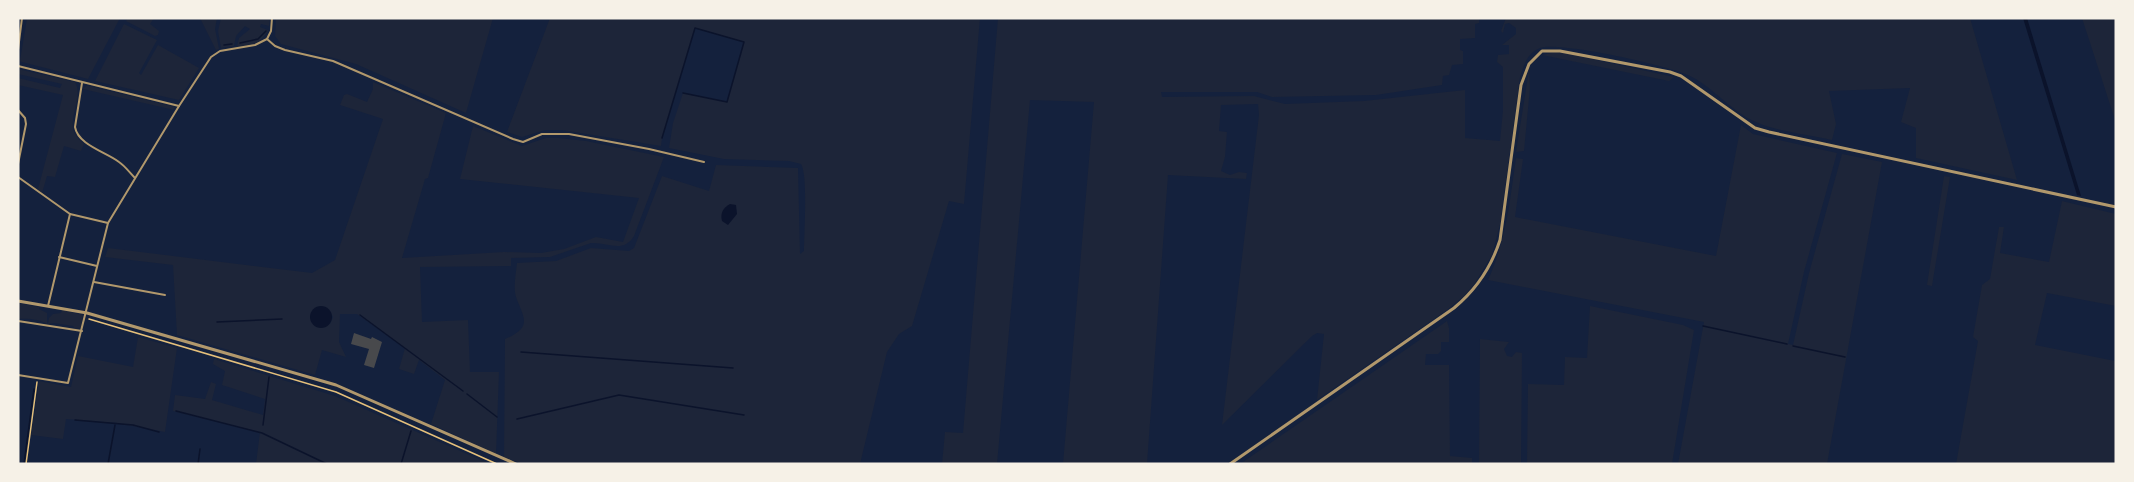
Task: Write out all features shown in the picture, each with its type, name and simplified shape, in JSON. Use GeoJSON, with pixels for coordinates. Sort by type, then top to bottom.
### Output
{"type":"FeatureCollection","features":[{"type":"Feature","properties":{"kind":"street"},"geometry":{"type":"LineString","coordinates":[[18,50],[22,18]]}},
{"type":"Feature","properties":{"kind":"street"},"geometry":{"type":"LineString","coordinates":[[18,375],[68,383],[108,223],[179,106],[214,54],[223,50],[255,45],[267,39],[271,31],[272,18]]}},
{"type":"Feature","properties":{"kind":"street"},"geometry":{"type":"LineString","coordinates":[[267,39],[275,46],[285,50],[333,61],[523,142],[542,134],[569,134],[704,162]]}},
{"type":"Feature","properties":{"kind":"street"},"geometry":{"type":"LineString","coordinates":[[1230,464],[1454,308],[1467,298],[1481,282],[1500,240],[1521,85],[1529,64],[1542,51],[1560,51],[1670,72],[1681,76],[1755,128],[1768,132],[2116,207]]}},
{"type":"Feature","properties":{"kind":"street"},"geometry":{"type":"LineString","coordinates":[[18,66],[179,106]]}},
{"type":"Feature","properties":{"kind":"street"},"geometry":{"type":"LineString","coordinates":[[82,82],[76,133],[85,142],[117,160],[135,178]]}},
{"type":"Feature","properties":{"kind":"street"},"geometry":{"type":"LineString","coordinates":[[18,110],[26,124],[18,164]]}},
{"type":"Feature","properties":{"kind":"street"},"geometry":{"type":"LineString","coordinates":[[18,141],[23,142]]}},
{"type":"Feature","properties":{"kind":"street"},"geometry":{"type":"LineString","coordinates":[[18,177],[70,214],[108,223]]}},
{"type":"Feature","properties":{"kind":"street"},"geometry":{"type":"LineString","coordinates":[[48,306],[70,214]]}},
{"type":"Feature","properties":{"kind":"street"},"geometry":{"type":"LineString","coordinates":[[59,257],[98,266]]}},
{"type":"Feature","properties":{"kind":"street"},"geometry":{"type":"LineString","coordinates":[[94,282],[165,296]]}},
{"type":"Feature","properties":{"kind":"street"},"geometry":{"type":"LineString","coordinates":[[18,301],[87,312],[336,385],[516,464]]}},
{"type":"Feature","properties":{"kind":"street"},"geometry":{"type":"LineString","coordinates":[[18,321],[82,331]]}},
{"type":"Feature","properties":{"kind":"path"},"geometry":{"type":"LineString","coordinates":[[87,312],[89,319],[336,392],[497,464]]}},
{"type":"Feature","properties":{"kind":"path"},"geometry":{"type":"LineString","coordinates":[[26,464],[37,378]]}},
{"type":"Feature","properties":{"kind":"shaded area"},"geometry":{"type":"Polygon","coordinates":[[[27,18],[120,18],[88,79],[20,61],[27,18]]]}},
{"type":"Feature","properties":{"kind":"shaded area"},"geometry":{"type":"Polygon","coordinates":[[[128,18],[154,18],[150,24],[159,31],[158,35],[155,36],[126,21],[128,18]]]}},
{"type":"Feature","properties":{"kind":"shaded area"},"geometry":{"type":"Polygon","coordinates":[[[200,18],[217,18],[215,29],[219,49],[216,50],[200,18]]]}},
{"type":"Feature","properties":{"kind":"shaded area"},"geometry":{"type":"Polygon","coordinates":[[[221,18],[270,18],[269,26],[261,24],[260,27],[268,30],[259,41],[237,46],[239,38],[250,29],[245,26],[236,36],[234,46],[221,48],[218,31],[221,18]]]}},
{"type":"Feature","properties":{"kind":"shaded area"},"geometry":{"type":"Polygon","coordinates":[[[276,18],[493,18],[466,113],[356,64],[281,44],[275,36],[276,18]]]}},
{"type":"Feature","properties":{"kind":"shaded area"},"geometry":{"type":"Polygon","coordinates":[[[550,18],[980,18],[964,204],[949,201],[912,326],[899,334],[887,352],[860,464],[523,464],[504,457],[505,339],[520,330],[524,321],[515,293],[517,263],[556,261],[591,248],[629,251],[634,248],[662,176],[709,191],[716,165],[798,168],[800,254],[804,251],[805,192],[801,164],[789,161],[724,159],[669,148],[673,123],[683,93],[727,102],[744,42],[695,28],[661,146],[562,130],[545,130],[522,137],[507,132],[550,18]]]}},
{"type":"Feature","properties":{"kind":"shaded area"},"geometry":{"type":"Polygon","coordinates":[[[998,18],[1479,18],[1479,23],[1475,24],[1475,38],[1460,39],[1463,64],[1452,65],[1449,75],[1443,76],[1442,85],[1376,95],[1272,97],[1257,92],[1161,92],[1162,97],[1254,96],[1285,104],[1364,101],[1465,90],[1465,138],[1500,141],[1503,67],[1497,62],[1498,55],[1509,54],[1509,45],[1502,45],[1516,34],[1516,28],[1509,23],[1505,24],[1503,33],[1501,31],[1506,18],[1970,18],[2017,180],[1916,158],[1916,128],[1901,122],[1910,88],[1829,91],[1836,124],[1832,140],[1783,130],[1747,118],[1700,82],[1681,72],[1591,51],[1540,48],[1529,56],[1520,77],[1500,224],[1492,255],[1475,283],[1447,310],[1317,400],[1324,334],[1317,333],[1222,425],[1259,115],[1258,104],[1221,105],[1219,131],[1227,132],[1225,157],[1221,171],[1230,175],[1239,172],[1247,173],[1246,179],[1168,175],[1147,464],[1063,464],[1094,102],[1030,100],[997,464],[942,464],[945,432],[963,433],[998,18]]]}},
{"type":"Feature","properties":{"kind":"shaded area"},"geometry":{"type":"Polygon","coordinates":[[[2023,18],[2027,18],[2081,196],[2077,195],[2023,18]]]}},
{"type":"Feature","properties":{"kind":"shaded area"},"geometry":{"type":"Polygon","coordinates":[[[2082,18],[2116,18],[2116,123],[2082,18]]]}},
{"type":"Feature","properties":{"kind":"shaded area"},"geometry":{"type":"Polygon","coordinates":[[[124,24],[157,40],[139,73],[141,75],[158,45],[199,68],[179,100],[95,81],[124,24]]]}},
{"type":"Feature","properties":{"kind":"shaded area"},"geometry":{"type":"Polygon","coordinates":[[[1556,52],[1674,77],[1669,81],[1542,55],[1556,52]]]}},
{"type":"Feature","properties":{"kind":"shaded area"},"geometry":{"type":"Polygon","coordinates":[[[18,69],[75,82],[77,88],[73,128],[84,144],[81,151],[64,146],[55,177],[47,176],[42,193],[38,189],[63,95],[18,85],[18,78],[60,88],[62,84],[18,74],[18,69]]]}},
{"type":"Feature","properties":{"kind":"shaded area"},"geometry":{"type":"Polygon","coordinates":[[[1529,70],[1530,88],[1524,151],[1516,152],[1529,70]]]}},
{"type":"Feature","properties":{"kind":"shaded area"},"geometry":{"type":"Polygon","coordinates":[[[373,82],[446,113],[402,258],[504,252],[541,253],[564,249],[596,237],[623,242],[639,198],[460,179],[473,126],[522,146],[546,138],[559,138],[586,141],[664,157],[634,236],[625,245],[591,243],[550,257],[511,258],[511,266],[420,267],[422,322],[468,320],[470,372],[499,372],[496,454],[431,424],[445,380],[419,360],[414,374],[399,369],[405,348],[357,314],[340,314],[339,342],[346,357],[322,350],[315,375],[177,335],[173,265],[105,257],[108,248],[312,273],[335,260],[383,119],[340,105],[344,95],[347,94],[367,102],[373,89],[373,82]],[[313,309],[312,318],[330,324],[333,317],[330,311],[313,309]]]}},
{"type":"Feature","properties":{"kind":"shaded area"},"geometry":{"type":"Polygon","coordinates":[[[86,86],[175,107],[173,110],[83,89],[86,86]]]}},
{"type":"Feature","properties":{"kind":"shaded area"},"geometry":{"type":"Polygon","coordinates":[[[1741,125],[1753,134],[1837,153],[1804,272],[1788,344],[1793,345],[1809,273],[1842,154],[1882,162],[1827,464],[1678,464],[1704,322],[1488,280],[1503,235],[1516,158],[1523,159],[1515,217],[1716,256],[1741,125]]]}},
{"type":"Feature","properties":{"kind":"shaded area"},"geometry":{"type":"Polygon","coordinates":[[[1944,176],[1950,177],[1932,286],[1927,285],[1944,176]]]}},
{"type":"Feature","properties":{"kind":"shaded area"},"geometry":{"type":"Polygon","coordinates":[[[2062,201],[2116,214],[2116,306],[2047,293],[2035,345],[2115,361],[2116,355],[2116,464],[1956,464],[1978,341],[1973,337],[1982,285],[1990,279],[1999,227],[2004,227],[2000,253],[2049,262],[2062,201]]]}},
{"type":"Feature","properties":{"kind":"shaded area"},"geometry":{"type":"Polygon","coordinates":[[[730,204],[736,205],[737,214],[728,225],[722,221],[721,216],[730,204]]]}},
{"type":"Feature","properties":{"kind":"shaded area"},"geometry":{"type":"Polygon","coordinates":[[[18,303],[39,307],[47,313],[47,324],[33,319],[18,319],[18,303]]]}},
{"type":"Feature","properties":{"kind":"shaded area"},"geometry":{"type":"Polygon","coordinates":[[[321,306],[329,309],[332,317],[329,325],[321,328],[313,325],[310,317],[313,309],[321,306]]]}},
{"type":"Feature","properties":{"kind":"shaded area"},"geometry":{"type":"Polygon","coordinates":[[[1590,306],[1683,325],[1694,330],[1672,464],[1527,464],[1528,384],[1564,385],[1565,357],[1587,358],[1590,306]]]}},
{"type":"Feature","properties":{"kind":"shaded area"},"geometry":{"type":"Polygon","coordinates":[[[62,310],[83,315],[81,328],[48,324],[53,314],[61,313],[62,310]]]}},
{"type":"Feature","properties":{"kind":"shaded area"},"geometry":{"type":"Polygon","coordinates":[[[1447,321],[1449,342],[1441,342],[1441,351],[1438,354],[1426,354],[1425,365],[1449,365],[1450,456],[1472,458],[1472,464],[1240,464],[1447,321]]]}},
{"type":"Feature","properties":{"kind":"shaded area"},"geometry":{"type":"Polygon","coordinates":[[[138,337],[177,348],[165,432],[117,423],[66,419],[63,439],[31,435],[39,381],[71,387],[78,356],[133,367],[138,337]]]}},
{"type":"Feature","properties":{"kind":"shaded area"},"geometry":{"type":"Polygon","coordinates":[[[1480,339],[1509,342],[1504,349],[1507,356],[1512,357],[1516,352],[1522,353],[1521,464],[1479,464],[1480,339]]]}},
{"type":"Feature","properties":{"kind":"shaded area"},"geometry":{"type":"Polygon","coordinates":[[[214,359],[335,396],[490,464],[256,464],[260,432],[173,411],[175,395],[205,399],[211,382],[216,384],[212,400],[263,415],[265,399],[222,385],[225,371],[213,364],[214,359]]]}},
{"type":"Feature","properties":{"kind":"building"},"geometry":{"type":"Polygon","coordinates":[[[354,333],[382,342],[374,368],[364,365],[369,349],[351,344],[354,333]]]}},
{"type":"Feature","properties":{"kind":"waterway"},"geometry":{"type":"LineString","coordinates":[[662,138],[695,28],[744,42],[727,102],[683,93]]}},
{"type":"Feature","properties":{"kind":"waterway"},"geometry":{"type":"LineString","coordinates":[[240,43],[258,39],[266,31]]}},
{"type":"Feature","properties":{"kind":"waterway"},"geometry":{"type":"LineString","coordinates":[[224,45],[232,44]]}},
{"type":"Feature","properties":{"kind":"waterway"},"geometry":{"type":"LineString","coordinates":[[360,315],[463,391]]}},
{"type":"Feature","properties":{"kind":"waterway"},"geometry":{"type":"LineString","coordinates":[[217,322],[282,319]]}},
{"type":"Feature","properties":{"kind":"waterway"},"geometry":{"type":"LineString","coordinates":[[1703,326],[1787,344]]}},
{"type":"Feature","properties":{"kind":"waterway"},"geometry":{"type":"LineString","coordinates":[[1793,346],[1845,357]]}},
{"type":"Feature","properties":{"kind":"waterway"},"geometry":{"type":"LineString","coordinates":[[521,352],[733,368]]}},
{"type":"Feature","properties":{"kind":"waterway"},"geometry":{"type":"LineString","coordinates":[[263,425],[269,377]]}},
{"type":"Feature","properties":{"kind":"waterway"},"geometry":{"type":"LineString","coordinates":[[24,464],[34,389]]}},
{"type":"Feature","properties":{"kind":"waterway"},"geometry":{"type":"LineString","coordinates":[[467,394],[497,417]]}},
{"type":"Feature","properties":{"kind":"waterway"},"geometry":{"type":"LineString","coordinates":[[517,419],[619,395],[744,415]]}},
{"type":"Feature","properties":{"kind":"waterway"},"geometry":{"type":"LineString","coordinates":[[176,411],[262,433],[327,464]]}},
{"type":"Feature","properties":{"kind":"waterway"},"geometry":{"type":"LineString","coordinates":[[75,420],[133,425],[159,432]]}},
{"type":"Feature","properties":{"kind":"waterway"},"geometry":{"type":"LineString","coordinates":[[108,464],[115,425]]}},
{"type":"Feature","properties":{"kind":"waterway"},"geometry":{"type":"LineString","coordinates":[[401,464],[411,431]]}},
{"type":"Feature","properties":{"kind":"waterway"},"geometry":{"type":"LineString","coordinates":[[198,464],[200,449]]}}]}
